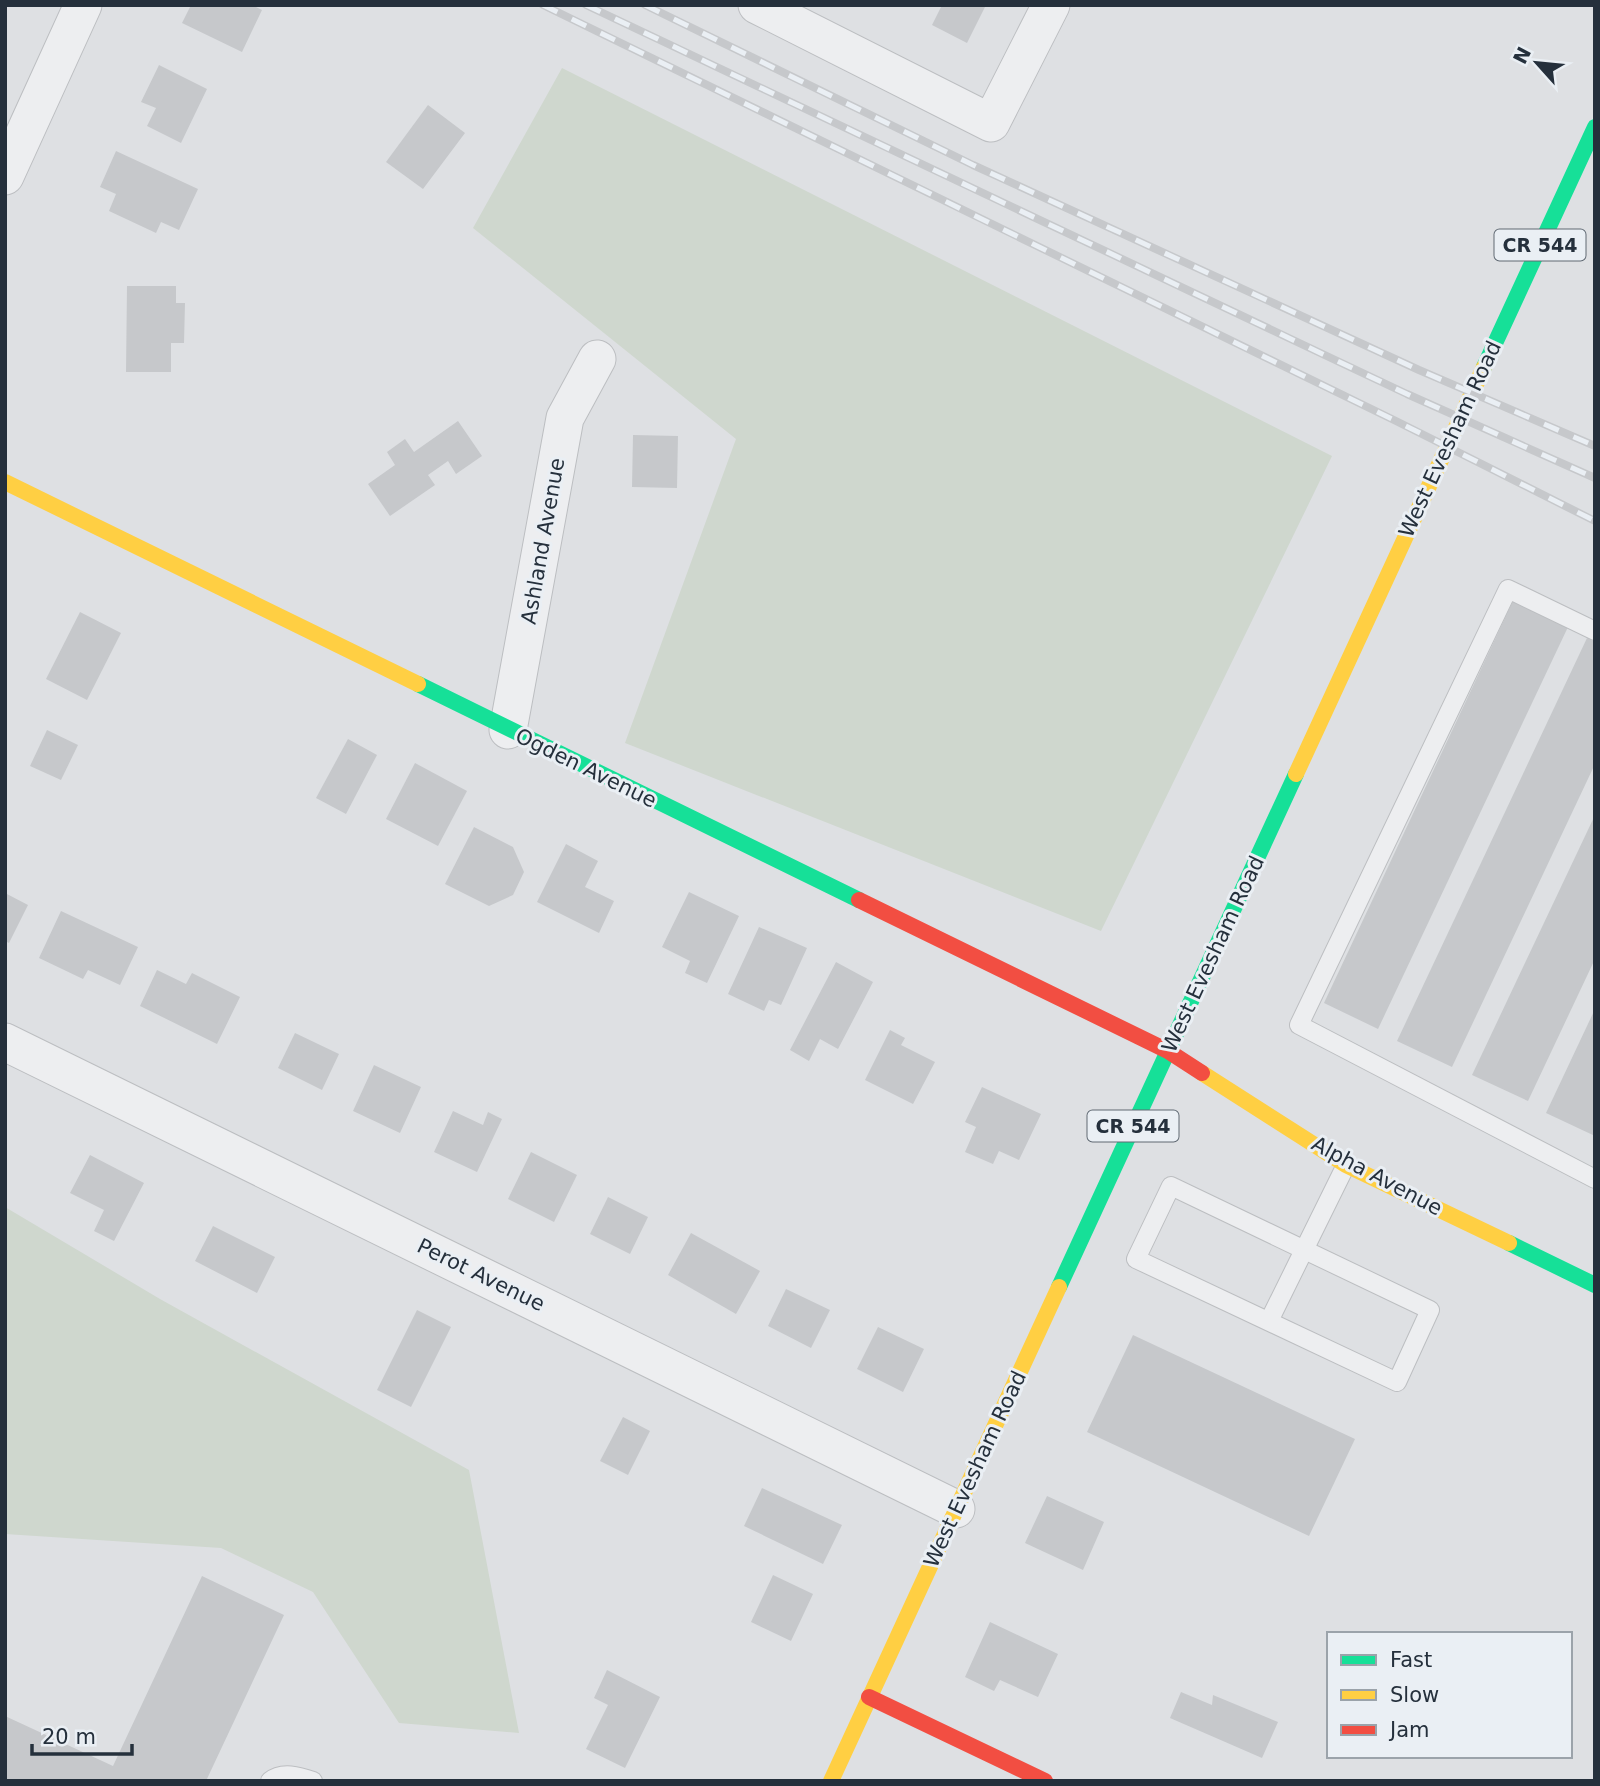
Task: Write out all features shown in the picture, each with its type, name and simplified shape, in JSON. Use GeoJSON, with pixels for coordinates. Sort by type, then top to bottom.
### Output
{"type":"FeatureCollection","features":[{"type":"Feature","properties":{"kind":"street"},"geometry":{"type":"LineString","coordinates":[[5,176],[83,5]]}},
{"type":"Feature","properties":{"kind":"street"},"geometry":{"type":"LineString","coordinates":[[757,5],[990,123],[1051,5]]}},
{"type":"Feature","properties":{"kind":"street","name":"West Evesham Road"},"geometry":{"type":"LineString","coordinates":[[831,1781],[1595,127]]}},
{"type":"Feature","properties":{"kind":"street","name":"Ashland Avenue"},"geometry":{"type":"LineString","coordinates":[[508,730],[565,418],[597,359]]}},
{"type":"Feature","properties":{"kind":"street","name":"Ogden Avenue"},"geometry":{"type":"LineString","coordinates":[[5,482],[1168,1051]]}},
{"type":"Feature","properties":{"kind":"street","name":"Perot Avenue"},"geometry":{"type":"LineString","coordinates":[[5,1042],[956,1509]]}},
{"type":"Feature","properties":{"kind":"street","name":"Alpha Avenue"},"geometry":{"type":"LineString","coordinates":[[1168,1051],[1346,1165],[1595,1285]]}},
{"type":"Feature","properties":{"kind":"street"},"geometry":{"type":"LineString","coordinates":[[870,1697],[1045,1781]]}},
{"type":"Feature","properties":{"kind":"lane"},"geometry":{"type":"LineString","coordinates":[[1595,631],[1508,589],[1299,1025],[1595,1179]]}},
{"type":"Feature","properties":{"kind":"lane"},"geometry":{"type":"LineString","coordinates":[[1269,1321],[1346,1165]]}},
{"type":"Feature","properties":{"kind":"lane"},"geometry":{"type":"LineString","coordinates":[[1171,1186],[1304,1251],[1430,1310],[1397,1382],[1136,1259],[1171,1186]]}},
{"type":"Feature","properties":{"kind":"lane"},"geometry":{"type":"LineString","coordinates":[[270,1781],[275,1776],[292,1775],[313,1781]]}},
{"type":"Feature","properties":{"kind":"shaded area"},"geometry":{"type":"Polygon","coordinates":[[[562,68],[1332,456],[1101,931],[625,743],[736,439],[473,228],[562,68]]]}},
{"type":"Feature","properties":{"kind":"shaded area"},"geometry":{"type":"Polygon","coordinates":[[[5,1207],[160,1299],[469,1470],[519,1733],[399,1723],[313,1592],[221,1548],[5,1534],[5,1207]]]}},
{"type":"Feature","properties":{"kind":"building"},"geometry":{"type":"Polygon","coordinates":[[[191,5],[252,5],[262,10],[242,52],[182,23],[191,5]]]}},
{"type":"Feature","properties":{"kind":"building"},"geometry":{"type":"Polygon","coordinates":[[[942,5],[986,5],[967,43],[932,25],[942,5]]]}},
{"type":"Feature","properties":{"kind":"building"},"geometry":{"type":"Polygon","coordinates":[[[159,65],[207,89],[181,143],[147,126],[156,108],[141,102],[159,65]]]}},
{"type":"Feature","properties":{"kind":"building"},"geometry":{"type":"Polygon","coordinates":[[[428,105],[465,133],[423,189],[386,162],[428,105]]]}},
{"type":"Feature","properties":{"kind":"building"},"geometry":{"type":"Polygon","coordinates":[[[116,151],[198,189],[179,230],[161,222],[156,233],[109,211],[116,194],[100,187],[116,151]]]}},
{"type":"Feature","properties":{"kind":"building"},"geometry":{"type":"Polygon","coordinates":[[[127,286],[176,286],[176,303],[185,303],[184,343],[171,343],[171,372],[126,372],[127,286]]]}},
{"type":"Feature","properties":{"kind":"building"},"geometry":{"type":"Polygon","coordinates":[[[458,421],[482,456],[456,474],[448,461],[428,475],[435,485],[390,516],[368,484],[395,465],[387,452],[405,439],[414,452],[458,421]]]}},
{"type":"Feature","properties":{"kind":"building"},"geometry":{"type":"Polygon","coordinates":[[[633,435],[678,436],[677,488],[632,487],[633,435]]]}},
{"type":"Feature","properties":{"kind":"building"},"geometry":{"type":"Polygon","coordinates":[[[1513,601],[1568,627],[1378,1029],[1324,1003],[1513,601]]]}},
{"type":"Feature","properties":{"kind":"building"},"geometry":{"type":"Polygon","coordinates":[[[80,612],[121,633],[87,700],[46,679],[80,612]]]}},
{"type":"Feature","properties":{"kind":"building"},"geometry":{"type":"Polygon","coordinates":[[[1587,638],[1595,642],[1595,764],[1452,1067],[1397,1041],[1587,638]]]}},
{"type":"Feature","properties":{"kind":"building"},"geometry":{"type":"Polygon","coordinates":[[[47,730],[78,745],[61,780],[30,766],[47,730]]]}},
{"type":"Feature","properties":{"kind":"building"},"geometry":{"type":"Polygon","coordinates":[[[348,739],[377,755],[346,814],[316,798],[348,739]]]}},
{"type":"Feature","properties":{"kind":"building"},"geometry":{"type":"Polygon","coordinates":[[[415,763],[467,791],[438,846],[386,819],[415,763]]]}},
{"type":"Feature","properties":{"kind":"building"},"geometry":{"type":"Polygon","coordinates":[[[1595,815],[1595,959],[1528,1101],[1472,1075],[1595,815]]]}},
{"type":"Feature","properties":{"kind":"building"},"geometry":{"type":"Polygon","coordinates":[[[474,827],[513,847],[524,872],[513,895],[489,906],[445,884],[474,827]]]}},
{"type":"Feature","properties":{"kind":"building"},"geometry":{"type":"Polygon","coordinates":[[[566,844],[598,861],[585,887],[614,901],[599,933],[537,902],[566,844]]]}},
{"type":"Feature","properties":{"kind":"building"},"geometry":{"type":"Polygon","coordinates":[[[689,892],[739,916],[707,983],[685,973],[690,961],[662,947],[689,892]]]}},
{"type":"Feature","properties":{"kind":"building"},"geometry":{"type":"Polygon","coordinates":[[[5,893],[28,905],[9,943],[5,941],[5,893]]]}},
{"type":"Feature","properties":{"kind":"building"},"geometry":{"type":"Polygon","coordinates":[[[61,911],[138,947],[120,985],[88,970],[83,979],[39,958],[61,911]]]}},
{"type":"Feature","properties":{"kind":"building"},"geometry":{"type":"Polygon","coordinates":[[[759,927],[807,948],[781,1005],[769,1000],[764,1011],[728,994],[759,927]]]}},
{"type":"Feature","properties":{"kind":"building"},"geometry":{"type":"Polygon","coordinates":[[[836,962],[873,982],[838,1049],[820,1039],[809,1061],[790,1050],[836,962]]]}},
{"type":"Feature","properties":{"kind":"building"},"geometry":{"type":"Polygon","coordinates":[[[157,970],[186,984],[192,973],[240,997],[217,1044],[140,1006],[157,970]]]}},
{"type":"Feature","properties":{"kind":"building"},"geometry":{"type":"Polygon","coordinates":[[[1595,1009],[1595,1136],[1546,1113],[1595,1009]]]}},
{"type":"Feature","properties":{"kind":"building"},"geometry":{"type":"Polygon","coordinates":[[[890,1030],[905,1038],[901,1045],[935,1062],[913,1104],[865,1080],[890,1030]]]}},
{"type":"Feature","properties":{"kind":"building"},"geometry":{"type":"Polygon","coordinates":[[[295,1033],[339,1054],[322,1090],[278,1068],[295,1033]]]}},
{"type":"Feature","properties":{"kind":"building"},"geometry":{"type":"Polygon","coordinates":[[[374,1065],[421,1087],[400,1133],[353,1111],[374,1065]]]}},
{"type":"Feature","properties":{"kind":"building"},"geometry":{"type":"Polygon","coordinates":[[[982,1087],[1041,1114],[1019,1160],[999,1151],[993,1164],[965,1152],[976,1127],[965,1122],[982,1087]]]}},
{"type":"Feature","properties":{"kind":"building"},"geometry":{"type":"Polygon","coordinates":[[[453,1111],[483,1125],[488,1112],[502,1119],[477,1172],[434,1152],[453,1111]]]}},
{"type":"Feature","properties":{"kind":"building"},"geometry":{"type":"Polygon","coordinates":[[[531,1152],[577,1175],[554,1222],[508,1199],[531,1152]]]}},
{"type":"Feature","properties":{"kind":"building"},"geometry":{"type":"Polygon","coordinates":[[[90,1155],[144,1183],[114,1241],[94,1231],[104,1210],[70,1193],[90,1155]]]}},
{"type":"Feature","properties":{"kind":"building"},"geometry":{"type":"Polygon","coordinates":[[[608,1197],[648,1217],[630,1254],[590,1234],[608,1197]]]}},
{"type":"Feature","properties":{"kind":"building"},"geometry":{"type":"Polygon","coordinates":[[[213,1226],[275,1257],[257,1293],[195,1261],[213,1226]]]}},
{"type":"Feature","properties":{"kind":"building"},"geometry":{"type":"Polygon","coordinates":[[[691,1233],[760,1271],[736,1314],[668,1275],[691,1233]]]}},
{"type":"Feature","properties":{"kind":"building"},"geometry":{"type":"Polygon","coordinates":[[[786,1289],[830,1310],[811,1348],[768,1326],[786,1289]]]}},
{"type":"Feature","properties":{"kind":"building"},"geometry":{"type":"Polygon","coordinates":[[[417,1310],[451,1327],[411,1407],[377,1390],[417,1310]]]}},
{"type":"Feature","properties":{"kind":"building"},"geometry":{"type":"Polygon","coordinates":[[[878,1327],[924,1349],[903,1392],[857,1369],[878,1327]]]}},
{"type":"Feature","properties":{"kind":"building"},"geometry":{"type":"Polygon","coordinates":[[[1133,1335],[1355,1439],[1309,1536],[1087,1432],[1133,1335]]]}},
{"type":"Feature","properties":{"kind":"building"},"geometry":{"type":"Polygon","coordinates":[[[623,1417],[650,1431],[628,1475],[600,1461],[623,1417]]]}},
{"type":"Feature","properties":{"kind":"building"},"geometry":{"type":"Polygon","coordinates":[[[762,1488],[842,1525],[823,1564],[744,1526],[762,1488]]]}},
{"type":"Feature","properties":{"kind":"building"},"geometry":{"type":"Polygon","coordinates":[[[1047,1496],[1104,1522],[1083,1570],[1025,1543],[1047,1496]]]}},
{"type":"Feature","properties":{"kind":"building"},"geometry":{"type":"Polygon","coordinates":[[[773,1575],[813,1594],[791,1641],[751,1622],[773,1575]]]}},
{"type":"Feature","properties":{"kind":"building"},"geometry":{"type":"Polygon","coordinates":[[[202,1576],[284,1615],[206,1781],[5,1781],[5,1716],[113,1766],[202,1576]]]}},
{"type":"Feature","properties":{"kind":"building"},"geometry":{"type":"Polygon","coordinates":[[[990,1622],[1058,1654],[1038,1697],[1000,1680],[994,1691],[965,1677],[990,1622]]]}},
{"type":"Feature","properties":{"kind":"building"},"geometry":{"type":"Polygon","coordinates":[[[607,1670],[660,1697],[625,1768],[586,1749],[608,1705],[594,1698],[607,1670]]]}},
{"type":"Feature","properties":{"kind":"building"},"geometry":{"type":"Polygon","coordinates":[[[1181,1692],[1212,1705],[1213,1695],[1278,1722],[1262,1758],[1170,1718],[1181,1692]]]}},
{"type":"Feature","properties":{"kind":"railway"},"geometry":{"type":"LineString","coordinates":[[543,5],[1396,421],[1595,521]]}},
{"type":"Feature","properties":{"kind":"railway"},"geometry":{"type":"LineString","coordinates":[[586,5],[1407,394],[1595,478]]}},
{"type":"Feature","properties":{"kind":"railway"},"geometry":{"type":"LineString","coordinates":[[645,5],[973,165],[1419,370],[1595,446]]}},
{"type":"Feature","properties":{"kind":"traffic: fast"},"geometry":{"type":"LineString","coordinates":[[1484,367],[1595,127]]}},
{"type":"Feature","properties":{"kind":"traffic: fast"},"geometry":{"type":"LineString","coordinates":[[418,684],[859,900]]}},
{"type":"Feature","properties":{"kind":"traffic: fast"},"geometry":{"type":"LineString","coordinates":[[1059,1287],[1296,774]]}},
{"type":"Feature","properties":{"kind":"traffic: fast"},"geometry":{"type":"LineString","coordinates":[[1509,1243],[1595,1285]]}},
{"type":"Feature","properties":{"kind":"traffic: slow"},"geometry":{"type":"LineString","coordinates":[[1296,774],[1484,367]]}},
{"type":"Feature","properties":{"kind":"traffic: slow"},"geometry":{"type":"LineString","coordinates":[[5,482],[418,684]]}},
{"type":"Feature","properties":{"kind":"traffic: slow"},"geometry":{"type":"LineString","coordinates":[[1202,1073],[1346,1165],[1509,1243]]}},
{"type":"Feature","properties":{"kind":"traffic: slow"},"geometry":{"type":"LineString","coordinates":[[831,1781],[1059,1287]]}},
{"type":"Feature","properties":{"kind":"traffic: jam"},"geometry":{"type":"LineString","coordinates":[[859,900],[1168,1051],[1202,1073]]}},
{"type":"Feature","properties":{"kind":"traffic: jam"},"geometry":{"type":"LineString","coordinates":[[869,1697],[1045,1781]]}}]}
